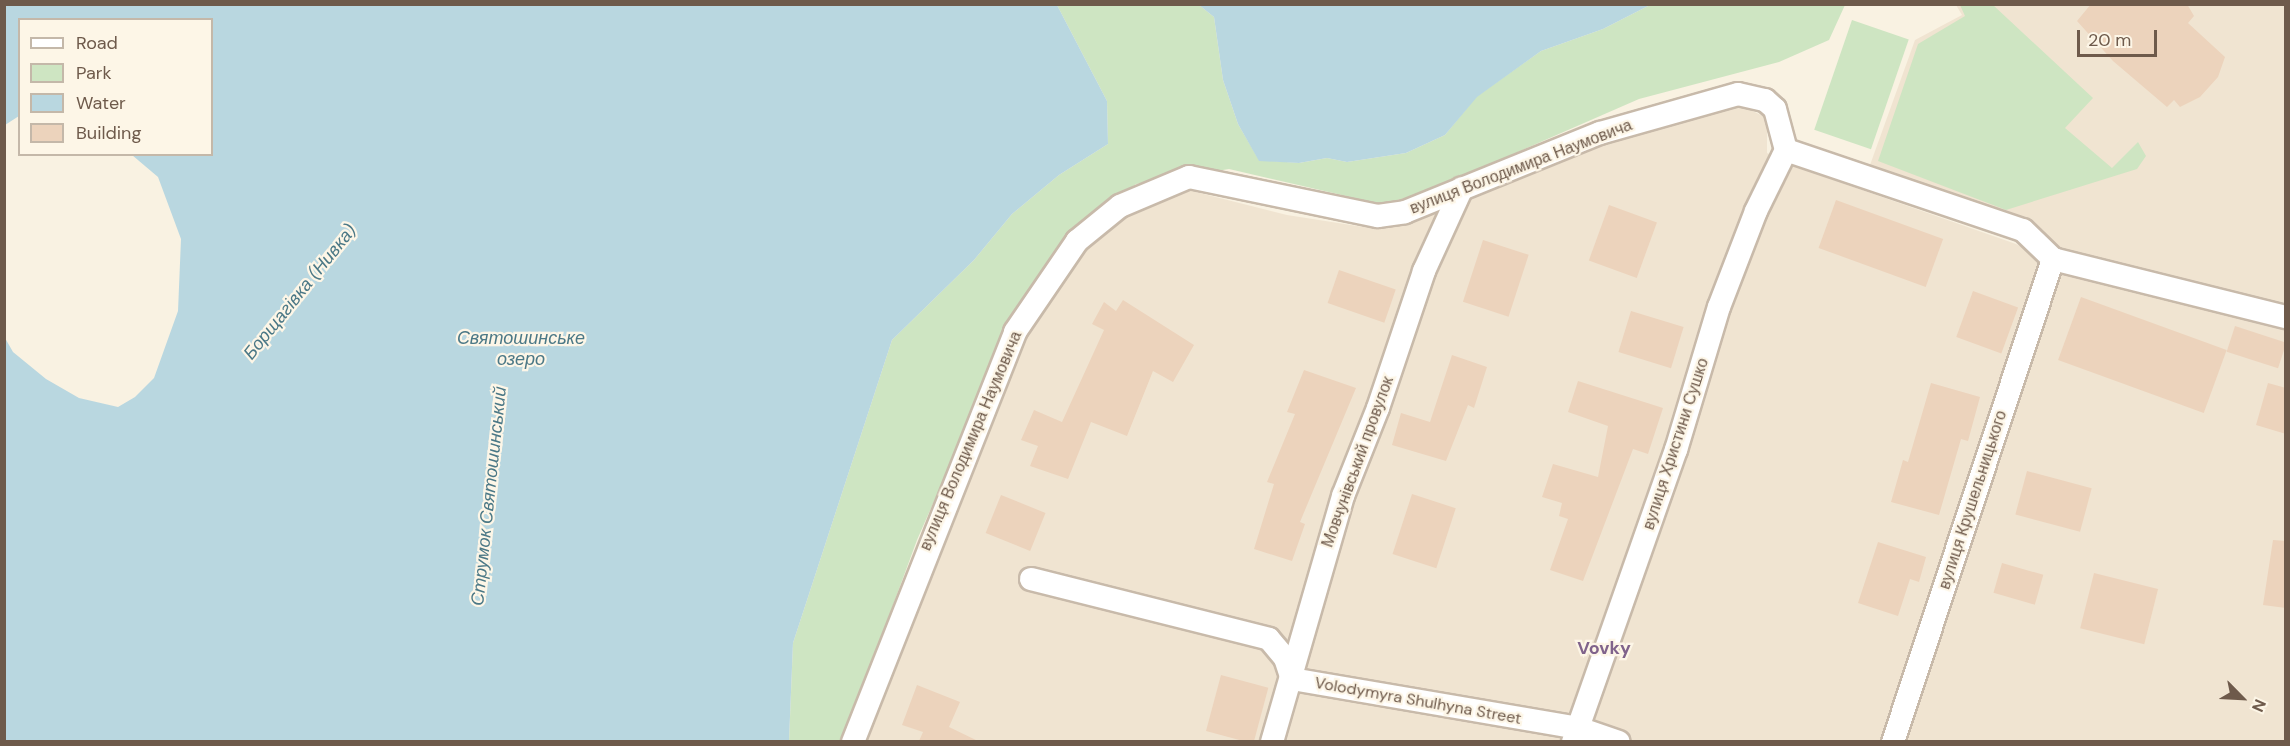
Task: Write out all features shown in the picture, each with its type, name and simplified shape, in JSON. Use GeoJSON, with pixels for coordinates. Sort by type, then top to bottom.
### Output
{"type":"FeatureCollection","features":[{"type":"Feature","properties":{"kind":"street","name":"вулиця Володимира Наумовича"},"geometry":{"type":"LineString","coordinates":[[853,741],[1015,333],[1077,241],[1120,206],[1189,177],[1378,216],[1406,212],[1600,133],[1738,94],[1765,100],[1774,110],[1786,150]]}},
{"type":"Feature","properties":{"kind":"street"},"geometry":{"type":"LineString","coordinates":[[1786,150],[2023,230],[2053,259],[2286,317]]}},
{"type":"Feature","properties":{"kind":"street","name":"вулиця Христини Сушко"},"geometry":{"type":"LineString","coordinates":[[1575,735],[1676,450],[1719,307],[1755,211],[1786,150]]}},
{"type":"Feature","properties":{"kind":"street","name":"Мовчунівський провулок"},"geometry":{"type":"LineString","coordinates":[[1272,741],[1292,679],[1343,495],[1424,271],[1462,188]]}},
{"type":"Feature","properties":{"kind":"street","name":"вулиця Крушельницького"},"geometry":{"type":"LineString","coordinates":[[1893,741],[2053,259]]}},
{"type":"Feature","properties":{"kind":"street","name":"Volodymyra Shulhyna Street"},"geometry":{"type":"LineString","coordinates":[[1031,579],[1269,639],[1285,658],[1292,679],[1575,735],[1619,741]]}},
{"type":"Feature","properties":{"kind":"shaded area"},"geometry":{"type":"Polygon","coordinates":[[[1956,5],[2285,5],[2285,305],[2078,258],[2010,216],[1870,165],[1915,40],[1962,15],[1956,5]]]}},
{"type":"Feature","properties":{"kind":"shaded area"},"geometry":{"type":"Polygon","coordinates":[[[1740,105],[1767,118],[1767,153],[1805,170],[2016,244],[2073,273],[2285,325],[2285,741],[864,742],[1022,338],[1085,246],[1150,197],[1184,189],[1287,215],[1370,228],[1410,219],[1608,141],[1740,105]]]}},
{"type":"Feature","properties":{"kind":"green space"},"geometry":{"type":"Polygon","coordinates":[[[1057,5],[1199,5],[1214,17],[1223,80],[1238,124],[1259,160],[1299,163],[1327,158],[1347,162],[1406,153],[1445,135],[1476,97],[1541,51],[1603,29],[1650,5],[1845,5],[1829,40],[1779,62],[1639,99],[1422,194],[1381,204],[1229,169],[1136,184],[1083,223],[1000,351],[917,540],[843,741],[789,742],[793,643],[892,340],[974,260],[1012,214],[1059,175],[1108,144],[1107,101],[1057,5]]]}},
{"type":"Feature","properties":{"kind":"green space"},"geometry":{"type":"Polygon","coordinates":[[[1960,5],[1993,5],[2093,98],[2065,128],[2112,168],[2138,142],[2146,156],[2137,169],[2006,210],[1878,161],[1918,44],[1965,16],[1960,5]]]}},
{"type":"Feature","properties":{"kind":"green space"},"geometry":{"type":"Polygon","coordinates":[[[1852,20],[1909,40],[1871,149],[1814,130],[1852,20]]]}},
{"type":"Feature","properties":{"kind":"water","name":"Святошинське озеро"},"geometry":{"type":"Polygon","coordinates":[[[5,4],[1057,5],[1107,101],[1108,144],[1059,175],[1012,214],[974,260],[892,340],[793,643],[789,741],[5,741],[5,338],[13,352],[46,379],[79,398],[118,407],[135,397],[154,378],[178,311],[181,239],[158,177],[133,156],[213,156],[213,18],[18,18],[18,117],[5,125],[5,4]]]}},
{"type":"Feature","properties":{"kind":"water"},"geometry":{"type":"Polygon","coordinates":[[[1199,5],[1650,5],[1603,29],[1541,51],[1477,97],[1445,135],[1406,153],[1347,162],[1327,158],[1299,163],[1259,161],[1238,124],[1223,80],[1214,17],[1199,5]]]}},
{"type":"Feature","properties":{"kind":"building"},"geometry":{"type":"Polygon","coordinates":[[[2091,4],[2187,4],[2194,16],[2188,23],[2225,57],[2218,77],[2200,97],[2180,107],[2174,100],[2167,107],[2113,61],[2077,21],[2091,4]]]}},
{"type":"Feature","properties":{"kind":"building"},"geometry":{"type":"Polygon","coordinates":[[[1836,200],[1943,239],[1926,287],[1819,248],[1836,200]]]}},
{"type":"Feature","properties":{"kind":"building"},"geometry":{"type":"Polygon","coordinates":[[[1609,205],[1657,222],[1637,278],[1589,260],[1609,205]]]}},
{"type":"Feature","properties":{"kind":"building"},"geometry":{"type":"Polygon","coordinates":[[[1483,240],[1529,255],[1509,317],[1463,302],[1483,240]]]}},
{"type":"Feature","properties":{"kind":"building"},"geometry":{"type":"Polygon","coordinates":[[[1339,270],[1396,290],[1384,323],[1328,303],[1339,270]]]}},
{"type":"Feature","properties":{"kind":"building"},"geometry":{"type":"Polygon","coordinates":[[[1973,291],[2018,307],[2001,353],[1956,337],[1973,291]]]}},
{"type":"Feature","properties":{"kind":"building"},"geometry":{"type":"Polygon","coordinates":[[[2081,297],[2227,350],[2204,413],[2058,360],[2081,297]]]}},
{"type":"Feature","properties":{"kind":"building"},"geometry":{"type":"Polygon","coordinates":[[[1123,300],[1194,345],[1173,382],[1153,371],[1127,436],[1091,422],[1068,479],[1030,466],[1038,446],[1021,440],[1034,410],[1062,422],[1104,330],[1092,324],[1104,302],[1116,311],[1123,300]]]}},
{"type":"Feature","properties":{"kind":"building"},"geometry":{"type":"Polygon","coordinates":[[[1631,311],[1684,327],[1671,368],[1618,352],[1631,311]]]}},
{"type":"Feature","properties":{"kind":"building"},"geometry":{"type":"Polygon","coordinates":[[[2235,326],[2286,343],[2278,368],[2227,352],[2235,326]]]}},
{"type":"Feature","properties":{"kind":"building"},"geometry":{"type":"Polygon","coordinates":[[[1452,355],[1487,367],[1474,408],[1468,405],[1446,461],[1392,445],[1401,413],[1430,422],[1452,355]]]}},
{"type":"Feature","properties":{"kind":"building"},"geometry":{"type":"Polygon","coordinates":[[[1304,370],[1356,388],[1300,522],[1305,524],[1292,561],[1254,549],[1274,484],[1267,482],[1295,414],[1287,412],[1304,370]]]}},
{"type":"Feature","properties":{"kind":"building"},"geometry":{"type":"Polygon","coordinates":[[[1578,381],[1663,408],[1648,454],[1633,449],[1583,581],[1550,570],[1568,519],[1559,516],[1562,503],[1542,497],[1553,464],[1598,477],[1608,426],[1568,412],[1578,381]]]}},
{"type":"Feature","properties":{"kind":"building"},"geometry":{"type":"Polygon","coordinates":[[[1931,383],[1980,397],[1968,441],[1961,439],[1939,515],[1891,502],[1903,460],[1908,462],[1931,383]]]}},
{"type":"Feature","properties":{"kind":"building"},"geometry":{"type":"Polygon","coordinates":[[[2268,383],[2286,388],[2286,434],[2256,425],[2268,383]]]}},
{"type":"Feature","properties":{"kind":"building"},"geometry":{"type":"Polygon","coordinates":[[[2027,471],[2092,488],[2080,532],[2015,514],[2027,471]]]}},
{"type":"Feature","properties":{"kind":"building"},"geometry":{"type":"Polygon","coordinates":[[[1412,494],[1456,508],[1436,568],[1393,554],[1412,494]]]}},
{"type":"Feature","properties":{"kind":"building"},"geometry":{"type":"Polygon","coordinates":[[[1001,495],[1046,513],[1030,551],[986,533],[1001,495]]]}},
{"type":"Feature","properties":{"kind":"building"},"geometry":{"type":"Polygon","coordinates":[[[2273,540],[2286,541],[2286,608],[2263,605],[2273,540]]]}},
{"type":"Feature","properties":{"kind":"building"},"geometry":{"type":"Polygon","coordinates":[[[1878,542],[1926,557],[1919,582],[1910,579],[1898,616],[1858,603],[1878,542]]]}},
{"type":"Feature","properties":{"kind":"building"},"geometry":{"type":"Polygon","coordinates":[[[2002,563],[2043,575],[2035,605],[1993,593],[2002,563]]]}},
{"type":"Feature","properties":{"kind":"building"},"geometry":{"type":"Polygon","coordinates":[[[2094,573],[2158,589],[2144,644],[2080,628],[2094,573]]]}},
{"type":"Feature","properties":{"kind":"building"},"geometry":{"type":"Polygon","coordinates":[[[1221,675],[1268,688],[1254,742],[1206,731],[1221,675]]]}},
{"type":"Feature","properties":{"kind":"building"},"geometry":{"type":"Polygon","coordinates":[[[917,685],[960,702],[949,727],[978,741],[919,741],[923,732],[902,725],[917,685]]]}},
{"type":"Feature","properties":{"kind":"district","name":"Vovky"},"geometry":{"type":"Point","coordinates":[1604,648]}},
{"type":"Feature","properties":{"kind":"water label","name":"Борщагівка (Нивка)"},"geometry":{"type":"Point","coordinates":[300,292]}},
{"type":"Feature","properties":{"kind":"water label","name":"Струмок Святошинський"},"geometry":{"type":"Point","coordinates":[489,496]}}]}
